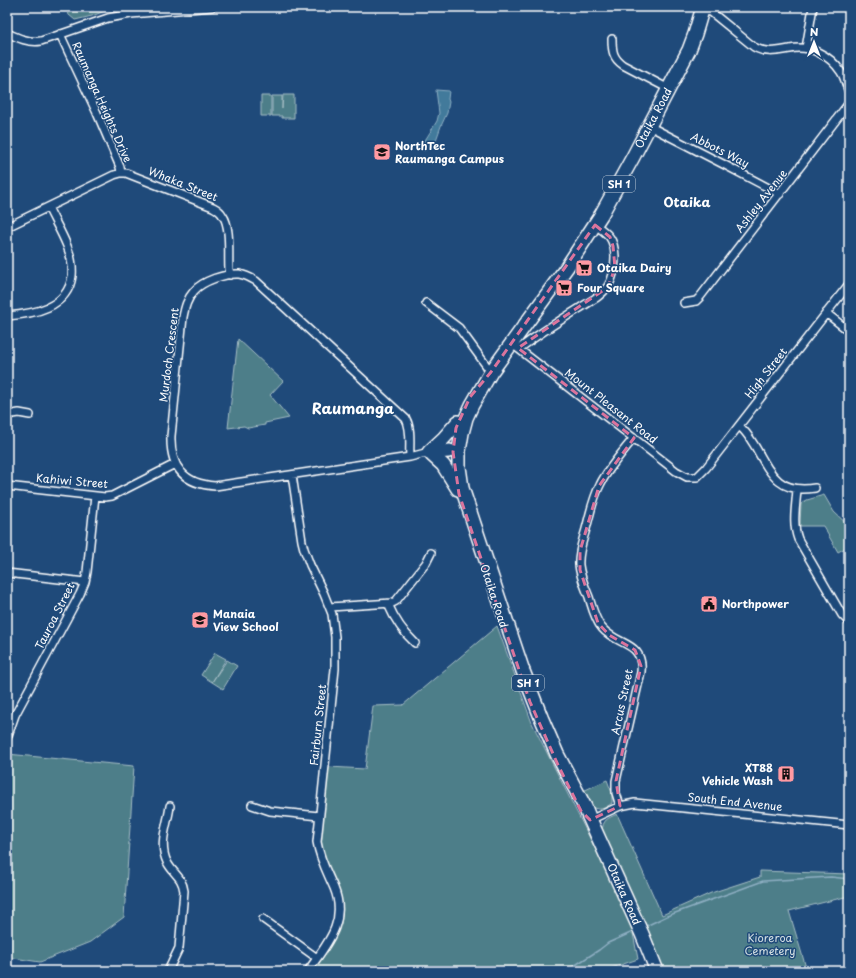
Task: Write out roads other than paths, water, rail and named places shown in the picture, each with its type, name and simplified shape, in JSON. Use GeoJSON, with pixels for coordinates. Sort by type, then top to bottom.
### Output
{"type":"FeatureCollection","features":[{"type":"Feature","properties":{"kind":"highway","name":"Otaika Road"},"geometry":{"type":"LineString","coordinates":[[590,819],[581,811],[538,722],[504,627],[458,489],[454,469],[455,436],[458,422],[470,397],[479,384],[515,346],[610,200],[689,50],[702,9]]}},
{"type":"Feature","properties":{"kind":"highway","name":"Otaika Road"},"geometry":{"type":"LineString","coordinates":[[491,372],[469,411],[455,451],[462,488],[524,671],[546,729],[557,754],[585,808],[657,971]]}},
{"type":"Feature","properties":{"kind":"highway"},"geometry":{"type":"LineString","coordinates":[[458,422],[428,454],[443,466],[458,489]]}},
{"type":"Feature","properties":{"kind":"street"},"geometry":{"type":"LineString","coordinates":[[7,33],[33,42],[41,41],[118,16],[212,7]]}},
{"type":"Feature","properties":{"kind":"street"},"geometry":{"type":"LineString","coordinates":[[806,48],[813,7]]}},
{"type":"Feature","properties":{"kind":"street"},"geometry":{"type":"LineString","coordinates":[[702,9],[711,12],[758,49],[770,52],[806,48],[818,52],[835,64],[841,73],[849,92]]}},
{"type":"Feature","properties":{"kind":"street","name":"Raumanga Heights Drive"},"geometry":{"type":"LineString","coordinates":[[7,227],[121,173],[120,167],[97,113],[60,34]]}},
{"type":"Feature","properties":{"kind":"street"},"geometry":{"type":"LineString","coordinates":[[612,39],[612,49],[618,62],[669,89]]}},
{"type":"Feature","properties":{"kind":"street","name":"Ashley Avenue"},"geometry":{"type":"LineString","coordinates":[[684,303],[696,301],[700,297],[849,103]]}},
{"type":"Feature","properties":{"kind":"street","name":"Abbots Way"},"geometry":{"type":"LineString","coordinates":[[649,126],[780,194]]}},
{"type":"Feature","properties":{"kind":"street","name":"Whaka Street"},"geometry":{"type":"LineString","coordinates":[[121,173],[130,174],[213,207],[220,212],[228,228],[228,269],[230,275]]}},
{"type":"Feature","properties":{"kind":"street"},"geometry":{"type":"LineString","coordinates":[[7,316],[28,313],[49,307],[60,300],[71,282],[71,256],[48,207]]}},
{"type":"Feature","properties":{"kind":"street","name":"Otaika Road"},"geometry":{"type":"LineString","coordinates":[[515,346],[596,298],[608,287],[615,268],[614,246],[610,237],[595,225]]}},
{"type":"Feature","properties":{"kind":"street","name":"Murdoch Crescent"},"geometry":{"type":"LineString","coordinates":[[175,464],[171,452],[171,436],[185,307],[190,295],[198,286],[211,280],[240,274],[256,281],[406,419],[409,429],[410,457]]}},
{"type":"Feature","properties":{"kind":"street","name":"High Street"},"geometry":{"type":"LineString","coordinates":[[700,475],[849,284]]}},
{"type":"Feature","properties":{"kind":"street"},"geometry":{"type":"LineString","coordinates":[[426,304],[459,328],[491,372]]}},
{"type":"Feature","properties":{"kind":"street"},"geometry":{"type":"LineString","coordinates":[[826,313],[849,331]]}},
{"type":"Feature","properties":{"kind":"street","name":"Mount Pleasant Road"},"geometry":{"type":"LineString","coordinates":[[515,346],[683,475],[690,478],[698,477],[700,475]]}},
{"type":"Feature","properties":{"kind":"street"},"geometry":{"type":"LineString","coordinates":[[7,415],[18,413],[30,415]]}},
{"type":"Feature","properties":{"kind":"street"},"geometry":{"type":"LineString","coordinates":[[739,426],[749,436],[774,477],[787,486],[797,489],[805,490],[815,488]]}},
{"type":"Feature","properties":{"kind":"street","name":"Arcus Street"},"geometry":{"type":"LineString","coordinates":[[620,806],[616,793],[616,781],[641,672],[641,661],[638,653],[609,635],[600,626],[580,570],[579,560],[582,544],[599,486],[634,438]]}},
{"type":"Feature","properties":{"kind":"street"},"geometry":{"type":"LineString","coordinates":[[175,464],[186,477],[200,484],[220,485],[455,451]]}},
{"type":"Feature","properties":{"kind":"street","name":"Kahiwi Street"},"geometry":{"type":"LineString","coordinates":[[7,486],[105,497],[112,496],[175,464]]}},
{"type":"Feature","properties":{"kind":"street","name":"Fairburn Street"},"geometry":{"type":"LineString","coordinates":[[292,475],[304,550],[330,607],[334,624],[336,652],[317,842],[322,864],[338,899],[339,916],[333,933],[308,971]]}},
{"type":"Feature","properties":{"kind":"street"},"geometry":{"type":"LineString","coordinates":[[797,489],[795,520],[798,539],[842,615],[849,622]]}},
{"type":"Feature","properties":{"kind":"street","name":"Tauroa Street"},"geometry":{"type":"LineString","coordinates":[[7,738],[15,716],[85,582],[95,496]]}},
{"type":"Feature","properties":{"kind":"street"},"geometry":{"type":"LineString","coordinates":[[330,607],[388,604],[396,601],[426,563],[431,553]]}},
{"type":"Feature","properties":{"kind":"street"},"geometry":{"type":"LineString","coordinates":[[7,573],[85,582]]}},
{"type":"Feature","properties":{"kind":"street"},"geometry":{"type":"LineString","coordinates":[[388,604],[408,637],[415,642]]}},
{"type":"Feature","properties":{"kind":"street","name":"South End Avenue"},"geometry":{"type":"LineString","coordinates":[[620,806],[635,802],[849,825]]}},
{"type":"Feature","properties":{"kind":"street"},"geometry":{"type":"LineString","coordinates":[[252,805],[270,811],[320,816]]}},
{"type":"Feature","properties":{"kind":"street"},"geometry":{"type":"LineString","coordinates":[[168,971],[179,948],[184,891],[180,879],[168,864],[163,851],[164,832],[169,816],[170,806]]}},
{"type":"Feature","properties":{"kind":"street"},"geometry":{"type":"LineString","coordinates":[[590,819],[620,806]]}},
{"type":"Feature","properties":{"kind":"street"},"geometry":{"type":"LineString","coordinates":[[263,919],[317,958]]}},
{"type":"Feature","properties":{"kind":"water"},"geometry":{"type":"Polygon","coordinates":[[[436,90],[449,91],[447,113],[435,143],[424,151],[424,142],[437,121],[439,113],[436,90]]]}},
{"type":"Feature","properties":{"kind":"waterway"},"geometry":{"type":"LineString","coordinates":[[644,927],[667,916],[763,881],[831,877],[849,879]]}},
{"type":"Feature","properties":{"kind":"waterway"},"geometry":{"type":"LineString","coordinates":[[566,971],[608,943],[635,931]]}},
{"type":"Feature","properties":{"kind":"place","name":"NorthTec Raumanga Campus"},"geometry":{"type":"Point","coordinates":[382,152]}},
{"type":"Feature","properties":{"kind":"place","name":"Otaika Dairy"},"geometry":{"type":"Point","coordinates":[584,268]}},
{"type":"Feature","properties":{"kind":"place","name":"Four Square"},"geometry":{"type":"Point","coordinates":[564,288]}},
{"type":"Feature","properties":{"kind":"place","name":"Northpower"},"geometry":{"type":"Point","coordinates":[709,604]}},
{"type":"Feature","properties":{"kind":"place","name":"Manaia View School"},"geometry":{"type":"Point","coordinates":[200,620]}},
{"type":"Feature","properties":{"kind":"place","name":"XT88 Vehicle Wash"},"geometry":{"type":"Point","coordinates":[786,774]}},
{"type":"Feature","properties":{"kind":"district","name":"Otaika"},"geometry":{"type":"Point","coordinates":[687,202]}},
{"type":"Feature","properties":{"kind":"district","name":"Raumanga"},"geometry":{"type":"Point","coordinates":[353,409]}},
{"type":"Feature","properties":{"kind":"park label","name":"Kioreroa Cemetery"},"geometry":{"type":"Point","coordinates":[770,944]}}]}
